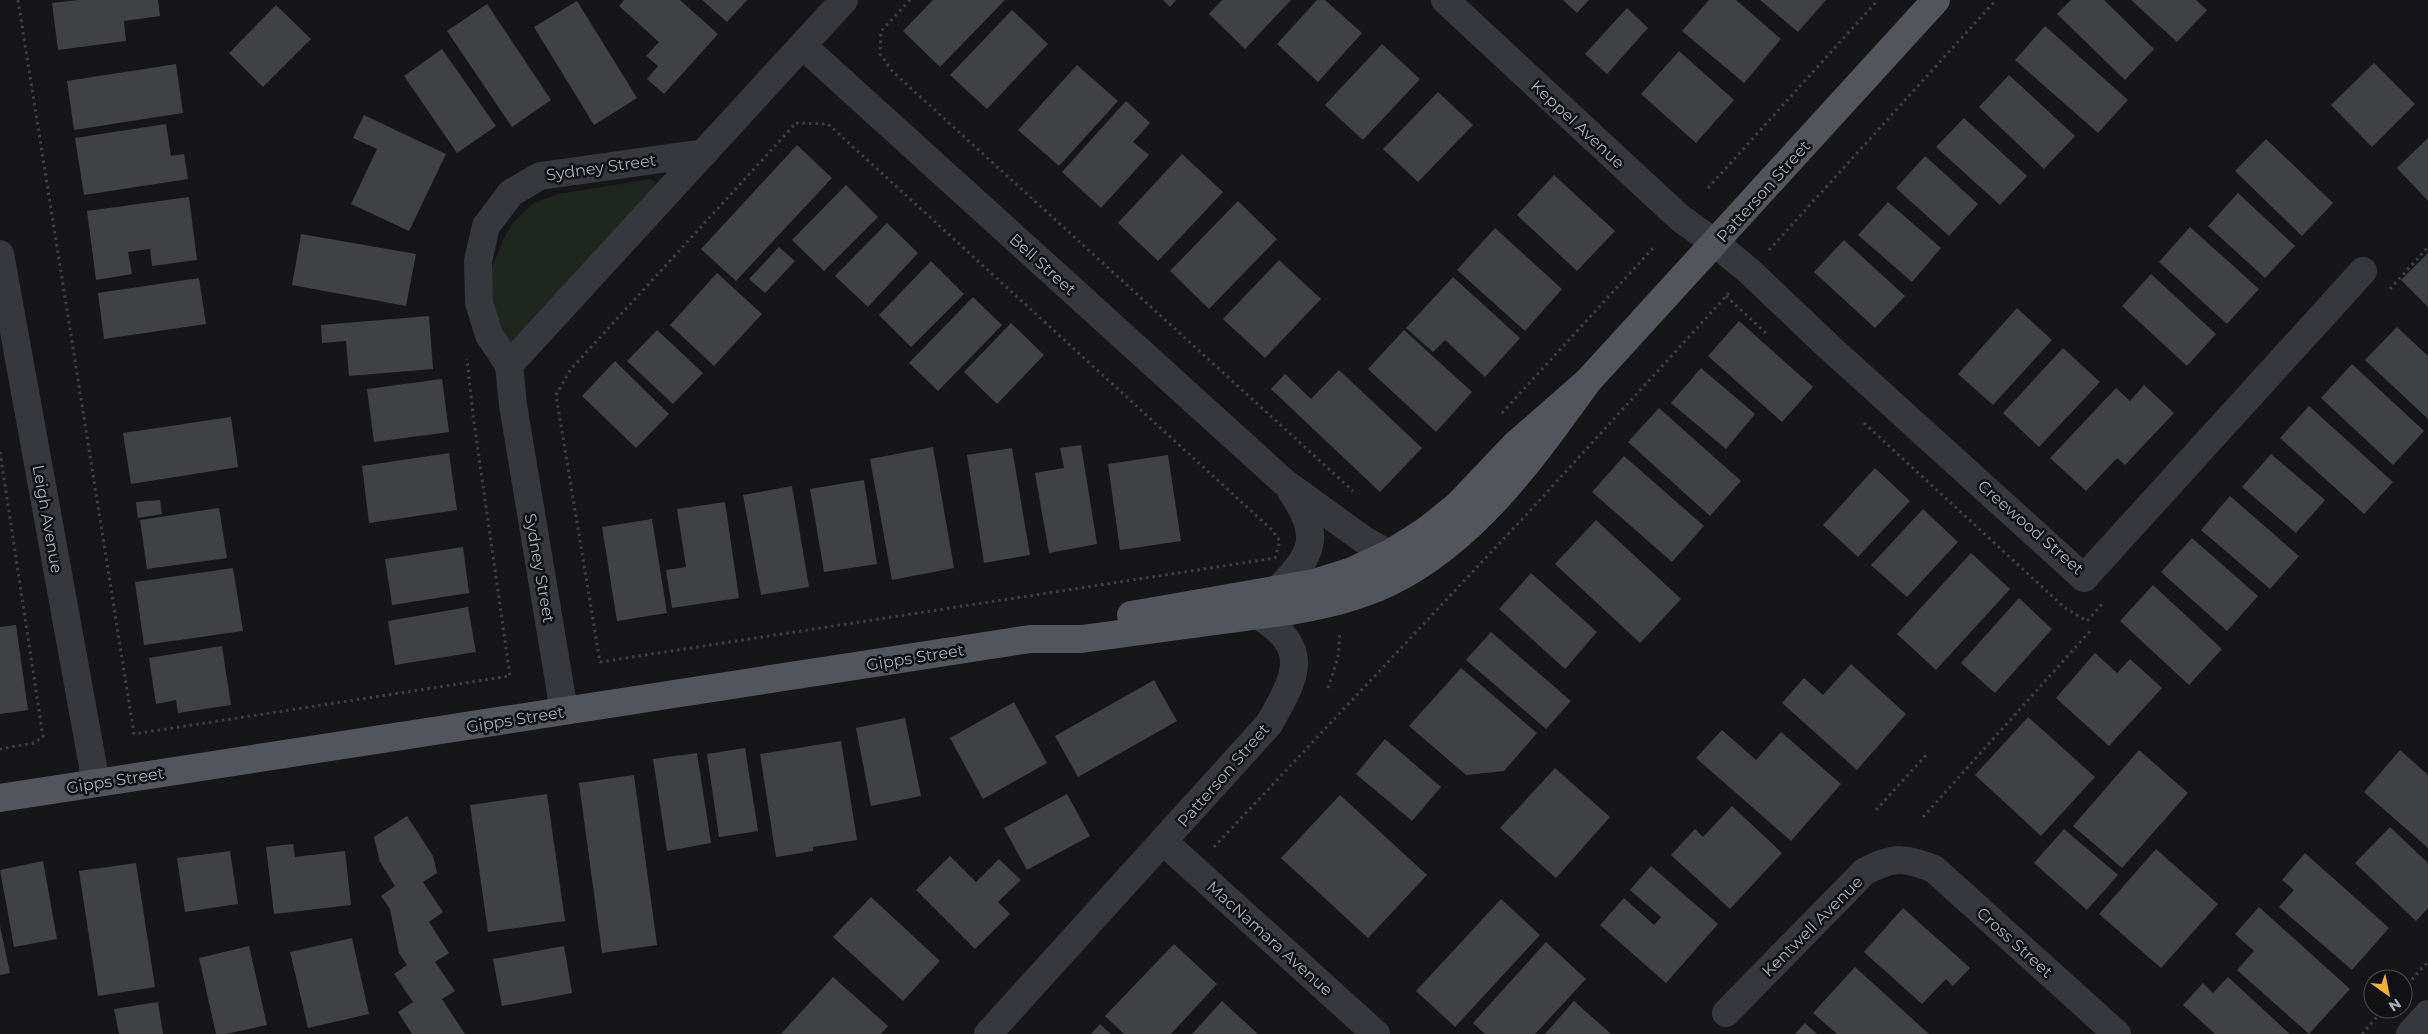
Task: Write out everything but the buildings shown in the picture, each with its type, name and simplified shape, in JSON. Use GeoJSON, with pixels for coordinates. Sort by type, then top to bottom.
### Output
{"type":"FeatureCollection","features":[{"type":"Feature","properties":{"kind":"main road","name":"Patterson Street"},"geometry":{"type":"LineString","coordinates":[[1278,589],[1314,583],[1352,571],[1389,554],[1427,530],[1458,505],[1516,444],[1588,381],[1936,0]]}},
{"type":"Feature","properties":{"kind":"main road","name":"Patterson Street"},"geometry":{"type":"LineString","coordinates":[[1259,616],[1321,605],[1358,595],[1389,582],[1421,564],[1463,531],[1530,461],[1588,381]]}},
{"type":"Feature","properties":{"kind":"main road","name":"Gipps Street"},"geometry":{"type":"LineString","coordinates":[[1030,639],[1076,624],[1278,589]]}},
{"type":"Feature","properties":{"kind":"main road","name":"Gipps Street"},"geometry":{"type":"LineString","coordinates":[[0,798],[1030,639],[1082,639],[1259,616]]}},
{"type":"Feature","properties":{"kind":"street","name":"Sydney Street"},"geometry":{"type":"LineString","coordinates":[[509,365],[844,0]]}},
{"type":"Feature","properties":{"kind":"street","name":"Keppel Avenue"},"geometry":{"type":"LineString","coordinates":[[1445,0],[1680,218],[1715,243]]}},
{"type":"Feature","properties":{"kind":"street","name":"Bell Street"},"geometry":{"type":"LineString","coordinates":[[803,46],[1284,482],[1364,540],[1389,554]]}},
{"type":"Feature","properties":{"kind":"street","name":"Sydney Street"},"geometry":{"type":"LineString","coordinates":[[564,711],[513,405],[509,365],[489,335],[478,302],[478,261],[486,226],[511,193],[540,176],[704,153]]}},
{"type":"Feature","properties":{"kind":"street","name":"Creewood Street"},"geometry":{"type":"LineString","coordinates":[[1715,243],[1749,271],[1828,346],[2084,578],[2363,271]]}},
{"type":"Feature","properties":{"kind":"street","name":"Leigh Avenue"},"geometry":{"type":"LineString","coordinates":[[0,254],[96,783]]}},
{"type":"Feature","properties":{"kind":"street","name":"Bell Street"},"geometry":{"type":"LineString","coordinates":[[1278,589],[1300,569],[1309,551],[1309,529],[1305,512],[1284,482]]}},
{"type":"Feature","properties":{"kind":"street","name":"Patterson Street"},"geometry":{"type":"LineString","coordinates":[[988,1034],[1270,724],[1293,677],[1294,658],[1290,641],[1273,624],[1259,616]]}},
{"type":"Feature","properties":{"kind":"street","name":"MacNamara Avenue"},"geometry":{"type":"LineString","coordinates":[[1164,842],[1376,1034]]}},
{"type":"Feature","properties":{"kind":"street","name":"Kentwell Avenue"},"geometry":{"type":"LineString","coordinates":[[1726,1013],[1864,872],[1884,861],[1909,859]]}},
{"type":"Feature","properties":{"kind":"street","name":"Cross Street"},"geometry":{"type":"LineString","coordinates":[[1909,859],[1934,869],[2117,1034]]}},
{"type":"Feature","properties":{"kind":"street"},"geometry":{"type":"LineString","coordinates":[[2410,1034],[2428,1014]]}},
{"type":"Feature","properties":{"kind":"path"},"geometry":{"type":"LineString","coordinates":[[18,0],[134,734],[510,676]]}},
{"type":"Feature","properties":{"kind":"path"},"geometry":{"type":"LineString","coordinates":[[910,0],[881,32],[880,54],[892,72],[1355,494]]}},
{"type":"Feature","properties":{"kind":"path"},"geometry":{"type":"LineString","coordinates":[[1708,188],[1878,0]]}},
{"type":"Feature","properties":{"kind":"path"},"geometry":{"type":"LineString","coordinates":[[1210,851],[1526,515],[1996,0]]}},
{"type":"Feature","properties":{"kind":"path"},"geometry":{"type":"LineString","coordinates":[[796,123],[828,124],[1271,529],[1280,541],[1274,558],[600,662],[556,395],[571,369],[796,123]]}},
{"type":"Feature","properties":{"kind":"path"},"geometry":{"type":"LineString","coordinates":[[1502,413],[1654,247]]}},
{"type":"Feature","properties":{"kind":"path"},"geometry":{"type":"LineString","coordinates":[[2388,290],[2428,247]]}},
{"type":"Feature","properties":{"kind":"path"},"geometry":{"type":"LineString","coordinates":[[1726,296],[1776,342]]}},
{"type":"Feature","properties":{"kind":"path"},"geometry":{"type":"LineString","coordinates":[[1863,422],[2065,608],[2087,621],[2107,599]]}},
{"type":"Feature","properties":{"kind":"path"},"geometry":{"type":"LineString","coordinates":[[0,452],[43,737],[34,744],[0,749]]}},
{"type":"Feature","properties":{"kind":"path"},"geometry":{"type":"LineString","coordinates":[[1328,688],[1338,658],[1340,632],[1358,595]]}},
{"type":"Feature","properties":{"kind":"path"},"geometry":{"type":"LineString","coordinates":[[1923,816],[2091,630]]}},
{"type":"Feature","properties":{"kind":"path"},"geometry":{"type":"LineString","coordinates":[[1876,810],[1927,754]]}},
{"type":"Feature","properties":{"kind":"path"},"geometry":{"type":"LineString","coordinates":[[2413,978],[2428,962]]}},
{"type":"Feature","properties":{"kind":"path"},"geometry":{"type":"LineString","coordinates":[[2362,1034],[2375,1019]]}},
{"type":"Feature","properties":{"kind":"shaded area"},"geometry":{"type":"Polygon","coordinates":[[[650,179],[655,182],[656,189],[511,346],[495,323],[491,270],[504,238],[513,223],[532,204],[558,194],[650,179]]]}}]}
